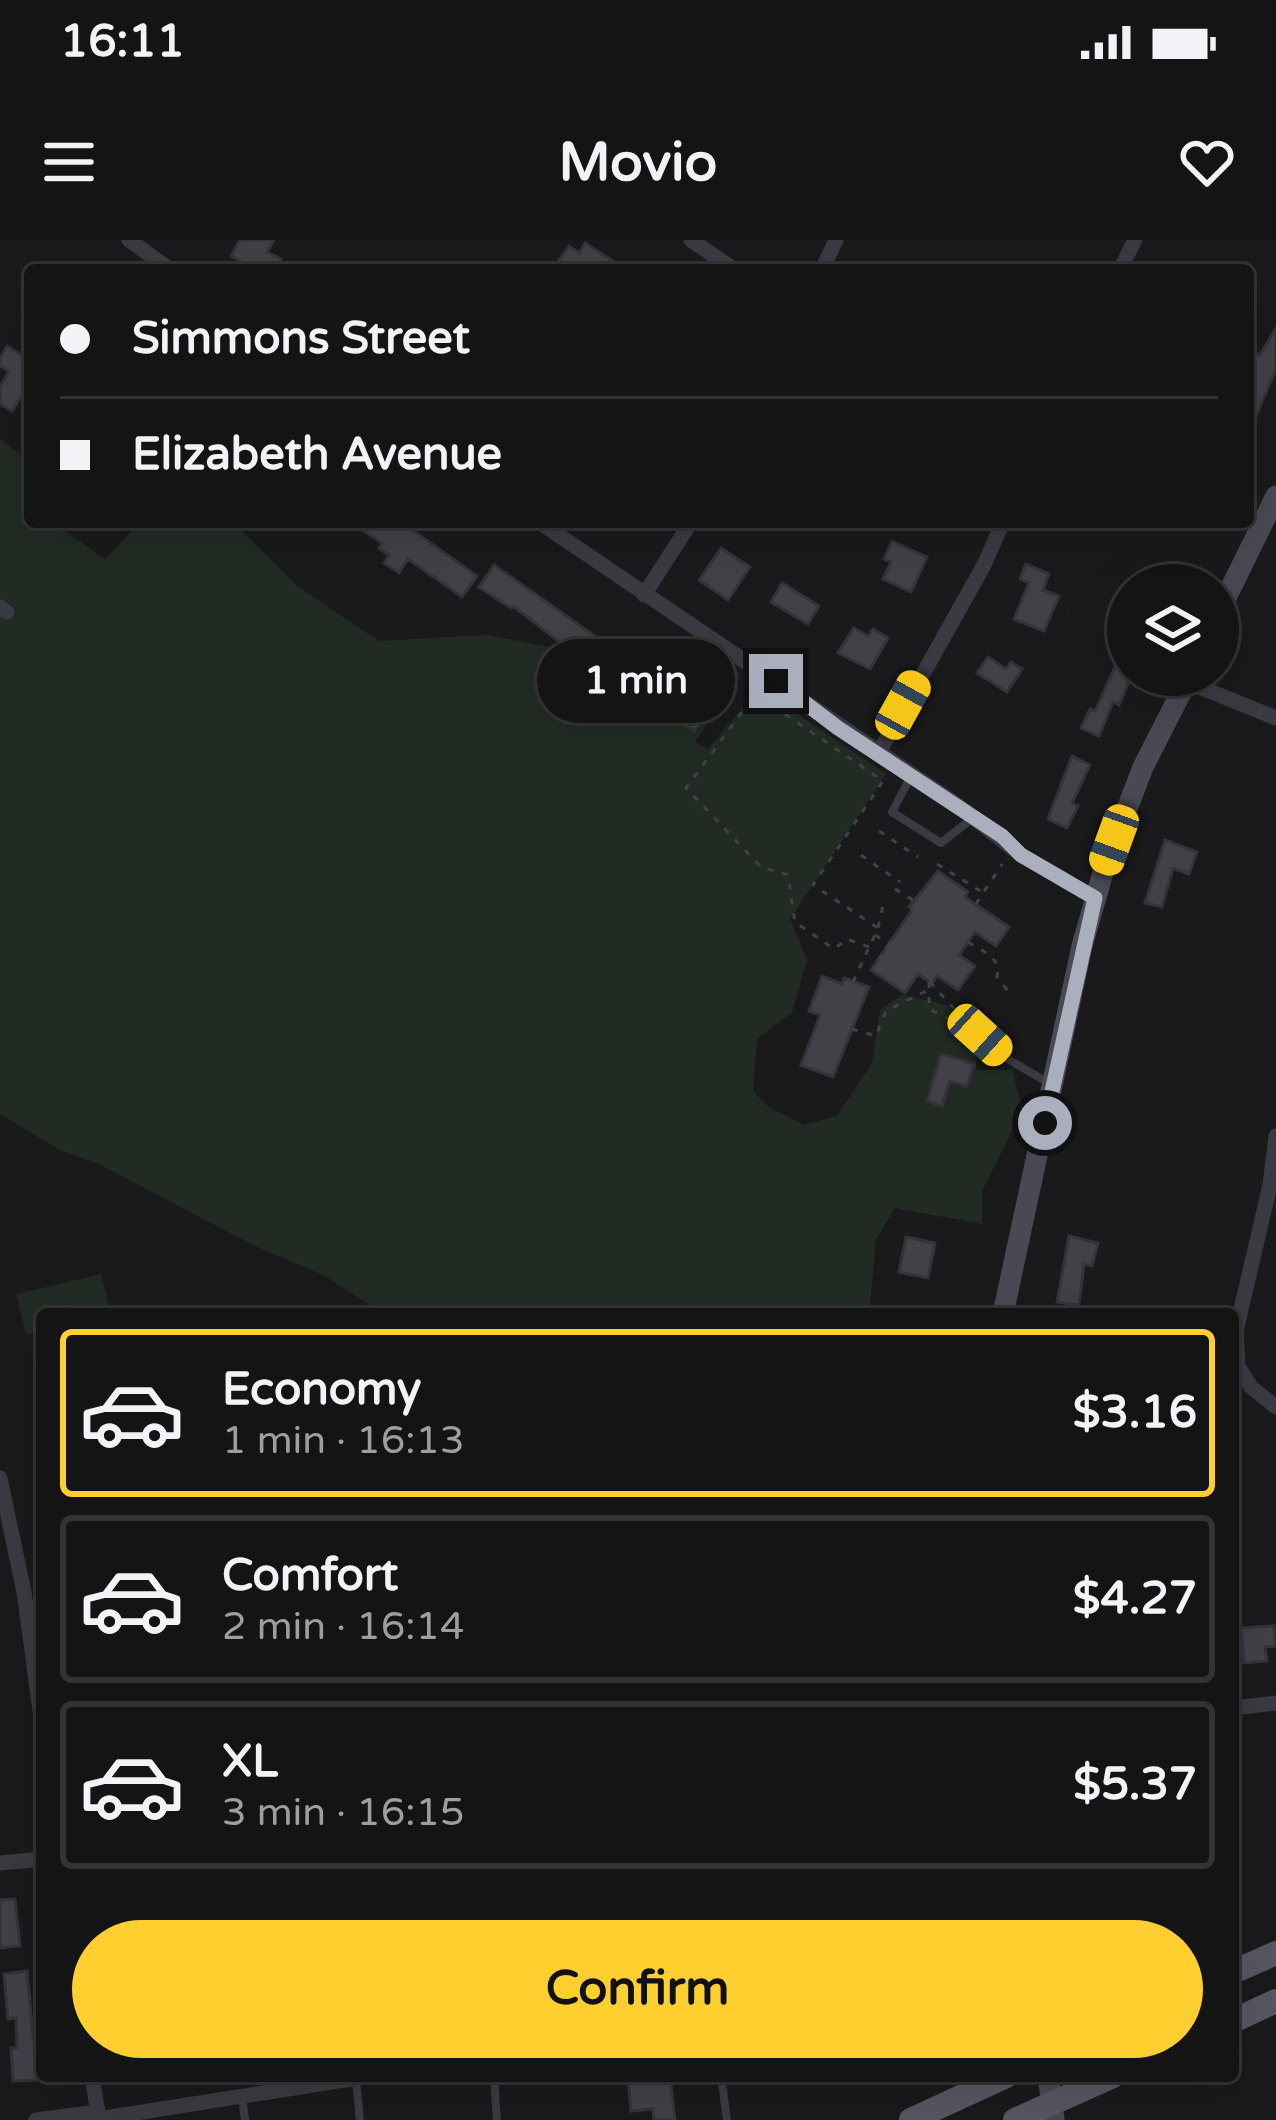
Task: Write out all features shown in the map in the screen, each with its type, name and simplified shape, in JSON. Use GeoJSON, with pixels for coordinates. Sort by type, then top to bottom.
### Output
{"type":"FeatureCollection","features":[{"type":"Feature","properties":{"kind":"main road"},"geometry":{"type":"LineString","coordinates":[[1239,1969],[1276,1953]]}},
{"type":"Feature","properties":{"kind":"main road"},"geometry":{"type":"LineString","coordinates":[[1239,2018],[1276,2001]]}},
{"type":"Feature","properties":{"kind":"main road"},"geometry":{"type":"LineString","coordinates":[[911,2120],[993,2082]]}},
{"type":"Feature","properties":{"kind":"main road"},"geometry":{"type":"LineString","coordinates":[[1016,2120],[1053,2112],[1103,2082]]}},
{"type":"Feature","properties":{"kind":"street"},"geometry":{"type":"LineString","coordinates":[[129,240],[163,264]]}},
{"type":"Feature","properties":{"kind":"street"},"geometry":{"type":"LineString","coordinates":[[691,240],[726,264]]}},
{"type":"Feature","properties":{"kind":"street"},"geometry":{"type":"LineString","coordinates":[[1239,571],[1276,496]]}},
{"type":"Feature","properties":{"kind":"street"},"geometry":{"type":"LineString","coordinates":[[548,528],[974,817],[1065,884],[1095,898]]}},
{"type":"Feature","properties":{"kind":"street"},"geometry":{"type":"LineString","coordinates":[[644,595],[688,528]]}},
{"type":"Feature","properties":{"kind":"street"},"geometry":{"type":"LineString","coordinates":[[878,754],[1000,528]]}},
{"type":"Feature","properties":{"kind":"street"},"geometry":{"type":"LineString","coordinates":[[1004,1308],[1095,898],[1124,811],[1180,696]]}},
{"type":"Feature","properties":{"kind":"street"},"geometry":{"type":"LineString","coordinates":[[1226,696],[1276,718]]}},
{"type":"Feature","properties":{"kind":"street"},"geometry":{"type":"LineString","coordinates":[[1239,1318],[1270,1186],[1276,1136]]}},
{"type":"Feature","properties":{"kind":"street"},"geometry":{"type":"LineString","coordinates":[[1239,1368],[1251,1387],[1276,1408]]}},
{"type":"Feature","properties":{"kind":"street"},"geometry":{"type":"LineString","coordinates":[[0,1478],[24,1592],[36,1681]]}},
{"type":"Feature","properties":{"kind":"street"},"geometry":{"type":"LineString","coordinates":[[1239,1707],[1276,1702]]}},
{"type":"Feature","properties":{"kind":"street"},"geometry":{"type":"LineString","coordinates":[[0,1863],[36,1860]]}},
{"type":"Feature","properties":{"kind":"street"},"geometry":{"type":"LineString","coordinates":[[93,2082],[98,2117]]}},
{"type":"Feature","properties":{"kind":"street"},"geometry":{"type":"LineString","coordinates":[[36,2120],[98,2117],[329,2082]]}},
{"type":"Feature","properties":{"kind":"street"},"geometry":{"type":"LineString","coordinates":[[1049,2082],[1053,2112]]}},
{"type":"Feature","properties":{"kind":"lane"},"geometry":{"type":"LineString","coordinates":[[911,776],[892,812],[931,839],[941,843],[974,817]]}},
{"type":"Feature","properties":{"kind":"lane"},"geometry":{"type":"LineString","coordinates":[[965,1021],[1006,1058],[1053,1085]]}},
{"type":"Feature","properties":{"kind":"lane"},"geometry":{"type":"LineString","coordinates":[[360,2120],[363,2082]]}},
{"type":"Feature","properties":{"kind":"lane"},"geometry":{"type":"LineString","coordinates":[[494,2082],[497,2120]]}},
{"type":"Feature","properties":{"kind":"lane"},"geometry":{"type":"LineString","coordinates":[[722,2082],[728,2120]]}},
{"type":"Feature","properties":{"kind":"lane"},"geometry":{"type":"LineString","coordinates":[[242,2095],[245,2120]]}},
{"type":"Feature","properties":{"kind":"path"},"geometry":{"type":"LineString","coordinates":[[847,939],[834,949],[796,922],[788,875],[761,867],[686,788],[751,700],[763,699],[883,781],[813,884],[878,928]]}},
{"type":"Feature","properties":{"kind":"path"},"geometry":{"type":"LineString","coordinates":[[879,830],[918,857]]}},
{"type":"Feature","properties":{"kind":"path"},"geometry":{"type":"LineString","coordinates":[[976,904],[1013,847]]}},
{"type":"Feature","properties":{"kind":"path"},"geometry":{"type":"LineString","coordinates":[[861,856],[900,882]]}},
{"type":"Feature","properties":{"kind":"path"},"geometry":{"type":"LineString","coordinates":[[938,864],[983,893]]}},
{"type":"Feature","properties":{"kind":"path"},"geometry":{"type":"LineString","coordinates":[[895,889],[914,901]]}},
{"type":"Feature","properties":{"kind":"path"},"geometry":{"type":"LineString","coordinates":[[853,982],[878,928],[883,905]]}},
{"type":"Feature","properties":{"kind":"path"},"geometry":{"type":"LineString","coordinates":[[841,935],[869,946]]}},
{"type":"Feature","properties":{"kind":"path"},"geometry":{"type":"LineString","coordinates":[[875,935],[889,944],[879,959]]}},
{"type":"Feature","properties":{"kind":"path"},"geometry":{"type":"LineString","coordinates":[[977,948],[984,938]]}},
{"type":"Feature","properties":{"kind":"path"},"geometry":{"type":"LineString","coordinates":[[968,942],[994,957],[997,977],[1008,991]]}},
{"type":"Feature","properties":{"kind":"path"},"geometry":{"type":"LineString","coordinates":[[929,982],[965,1021],[953,1022],[929,1009],[929,982]]}},
{"type":"Feature","properties":{"kind":"path"},"geometry":{"type":"LineString","coordinates":[[852,1029],[876,1036],[886,1011],[928,990]]}},
{"type":"Feature","properties":{"kind":"shaded area"},"geometry":{"type":"Polygon","coordinates":[[[0,439],[24,458],[24,528],[61,528],[105,559],[134,528],[239,528],[297,586],[379,641],[486,635],[641,664],[682,645],[719,657],[740,674],[695,742],[708,749],[759,688],[886,774],[790,919],[807,960],[792,1012],[757,1039],[753,1091],[770,1108],[804,1125],[837,1116],[872,1063],[880,1010],[903,995],[947,1005],[974,1047],[977,1070],[1012,1070],[1023,1109],[982,1191],[982,1224],[895,1208],[876,1240],[870,1308],[375,1308],[321,1274],[253,1245],[99,1164],[60,1150],[0,1114],[0,439]]]}},
{"type":"Feature","properties":{"kind":"shaded area"},"geometry":{"type":"Polygon","coordinates":[[[101,1274],[110,1308],[36,1308],[36,1332],[26,1335],[16,1294],[101,1274]]]}},
{"type":"Feature","properties":{"kind":"building"},"geometry":{"type":"Polygon","coordinates":[[[240,240],[274,240],[267,252],[281,259],[278,264],[246,264],[231,256],[240,240]]]}},
{"type":"Feature","properties":{"kind":"building"},"geometry":{"type":"Polygon","coordinates":[[[585,243],[618,264],[559,260],[569,246],[579,253],[585,243]]]}},
{"type":"Feature","properties":{"kind":"building"},"geometry":{"type":"Polygon","coordinates":[[[1276,328],[1276,369],[1254,421],[1254,352],[1260,355],[1276,328]]]}},
{"type":"Feature","properties":{"kind":"building"},"geometry":{"type":"Polygon","coordinates":[[[7,346],[24,356],[24,400],[20,398],[12,411],[0,404],[0,387],[9,371],[0,366],[7,346]]]}},
{"type":"Feature","properties":{"kind":"building"},"geometry":{"type":"Polygon","coordinates":[[[359,528],[409,528],[477,576],[462,597],[408,559],[399,573],[384,563],[389,555],[379,548],[382,543],[359,528]]]}},
{"type":"Feature","properties":{"kind":"building"},"geometry":{"type":"Polygon","coordinates":[[[892,541],[927,557],[911,592],[883,579],[891,562],[884,559],[892,541]]]}},
{"type":"Feature","properties":{"kind":"building"},"geometry":{"type":"Polygon","coordinates":[[[721,548],[750,567],[728,600],[699,580],[721,548]]]}},
{"type":"Feature","properties":{"kind":"building"},"geometry":{"type":"Polygon","coordinates":[[[1026,564],[1049,574],[1043,590],[1059,596],[1044,631],[1014,619],[1029,583],[1020,579],[1026,564]]]}},
{"type":"Feature","properties":{"kind":"building"},"geometry":{"type":"Polygon","coordinates":[[[494,565],[623,656],[608,679],[513,606],[479,587],[494,565]]]}},
{"type":"Feature","properties":{"kind":"building"},"geometry":{"type":"Polygon","coordinates":[[[782,583],[819,606],[808,624],[771,602],[782,583]]]}},
{"type":"Feature","properties":{"kind":"building"},"geometry":{"type":"Polygon","coordinates":[[[854,628],[868,636],[873,629],[888,638],[870,669],[838,653],[854,628]]]}},
{"type":"Feature","properties":{"kind":"building"},"geometry":{"type":"Polygon","coordinates":[[[988,657],[1006,669],[1011,662],[1022,669],[1007,692],[977,673],[988,657]]]}},
{"type":"Feature","properties":{"kind":"building"},"geometry":{"type":"Polygon","coordinates":[[[660,680],[707,712],[694,731],[647,699],[660,680]]]}},
{"type":"Feature","properties":{"kind":"building"},"geometry":{"type":"Polygon","coordinates":[[[1107,684],[1107,696],[1123,696],[1119,705],[1113,702],[1099,736],[1081,728],[1090,709],[1095,711],[1107,684]]]}},
{"type":"Feature","properties":{"kind":"building"},"geometry":{"type":"Polygon","coordinates":[[[1072,756],[1090,765],[1072,803],[1078,806],[1067,828],[1048,819],[1072,756]]]}},
{"type":"Feature","properties":{"kind":"building"},"geometry":{"type":"Polygon","coordinates":[[[1165,840],[1197,852],[1189,874],[1173,868],[1162,907],[1145,903],[1165,840]]]}},
{"type":"Feature","properties":{"kind":"building"},"geometry":{"type":"Polygon","coordinates":[[[938,871],[968,892],[965,897],[1009,927],[996,946],[975,932],[959,955],[975,966],[958,990],[937,976],[932,984],[918,974],[905,993],[871,970],[912,910],[909,907],[938,871]]]}},
{"type":"Feature","properties":{"kind":"building"},"geometry":{"type":"Polygon","coordinates":[[[822,976],[869,987],[833,1077],[801,1065],[820,1015],[809,1011],[822,976]]]}},
{"type":"Feature","properties":{"kind":"building"},"geometry":{"type":"Polygon","coordinates":[[[941,1054],[974,1064],[967,1086],[950,1081],[942,1106],[927,1101],[941,1054]]]}},
{"type":"Feature","properties":{"kind":"building"},"geometry":{"type":"Polygon","coordinates":[[[1069,1236],[1098,1243],[1092,1266],[1084,1264],[1079,1305],[1057,1302],[1069,1236]]]}},
{"type":"Feature","properties":{"kind":"building"},"geometry":{"type":"Polygon","coordinates":[[[906,1237],[935,1243],[928,1278],[899,1272],[906,1237]]]}},
{"type":"Feature","properties":{"kind":"building"},"geometry":{"type":"Polygon","coordinates":[[[1274,1626],[1276,1646],[1265,1647],[1267,1661],[1244,1663],[1241,1628],[1274,1626]]]}},
{"type":"Feature","properties":{"kind":"building"},"geometry":{"type":"Polygon","coordinates":[[[15,1899],[20,1946],[0,1948],[0,1900],[15,1899]]]}},
{"type":"Feature","properties":{"kind":"building"},"geometry":{"type":"Polygon","coordinates":[[[27,1971],[36,2080],[13,2081],[16,2018],[8,2019],[4,1974],[27,1971]]]}},
{"type":"Feature","properties":{"kind":"building"},"geometry":{"type":"Polygon","coordinates":[[[628,2082],[671,2082],[675,2120],[654,2120],[653,2109],[631,2111],[628,2082]]]}},
{"type":"Feature","properties":{"kind":"route"},"geometry":{"type":"LineString","coordinates":[[776,681],[838,728],[1002,836],[1021,855],[1095,898],[1045,1123]]}}]}
